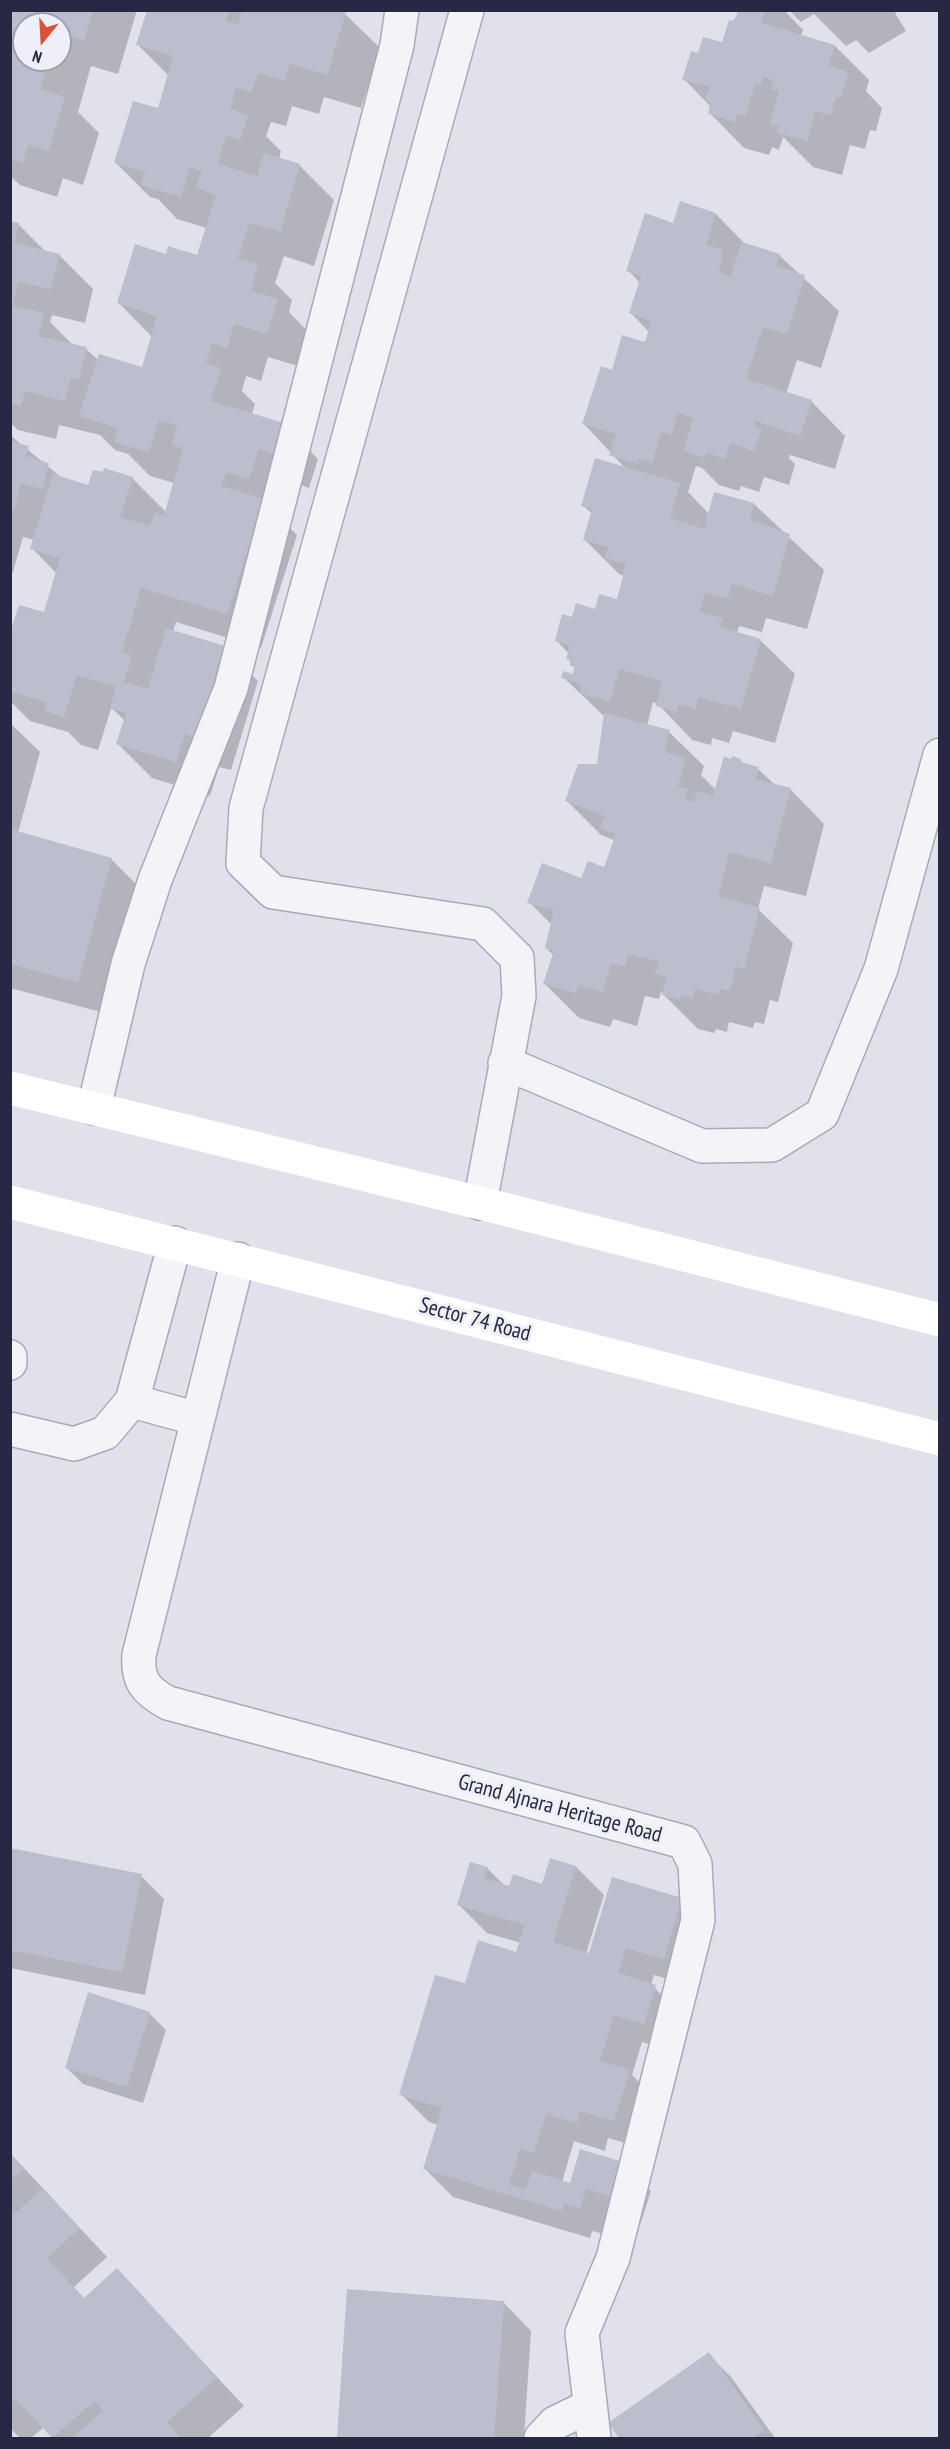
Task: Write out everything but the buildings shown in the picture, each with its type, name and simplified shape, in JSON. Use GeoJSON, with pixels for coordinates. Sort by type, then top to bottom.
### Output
{"type":"FeatureCollection","features":[{"type":"Feature","properties":{"kind":"street"},"geometry":{"type":"LineString","coordinates":[[94,1108],[128,964],[155,880],[231,688],[397,45],[402,10]]}},
{"type":"Feature","properties":{"kind":"street"},"geometry":{"type":"LineString","coordinates":[[467,10],[246,808],[243,863],[273,892],[483,924],[517,958],[519,996],[480,1203]]}},
{"type":"Feature","properties":{"kind":"street"},"geometry":{"type":"LineString","coordinates":[[505,1063],[702,1146],[772,1145],[822,1114],[881,969],[939,755]]}},
{"type":"Feature","properties":{"kind":"street"},"geometry":{"type":"LineString","coordinates":[[10,1088],[480,1203],[939,1320]]}},
{"type":"Feature","properties":{"kind":"street","name":"Sector 74 Road"},"geometry":{"type":"LineString","coordinates":[[10,1202],[939,1439]]}},
{"type":"Feature","properties":{"kind":"street"},"geometry":{"type":"LineString","coordinates":[[10,1429],[74,1444],[105,1433],[132,1401],[175,1243]]}},
{"type":"Feature","properties":{"kind":"street","name":"Grand Ajnara Heritage Road"},"geometry":{"type":"LineString","coordinates":[[238,1259],[139,1655],[138,1674],[152,1694],[168,1703],[684,1842],[695,1864],[698,1920],[613,2258],[582,2333],[594,2439]]}},
{"type":"Feature","properties":{"kind":"street"},"geometry":{"type":"LineString","coordinates":[[10,1357],[10,1363]]}},
{"type":"Feature","properties":{"kind":"street"},"geometry":{"type":"LineString","coordinates":[[132,1401],[198,1419]]}},
{"type":"Feature","properties":{"kind":"street"},"geometry":{"type":"LineString","coordinates":[[542,2439],[555,2423],[590,2406]]}}]}
